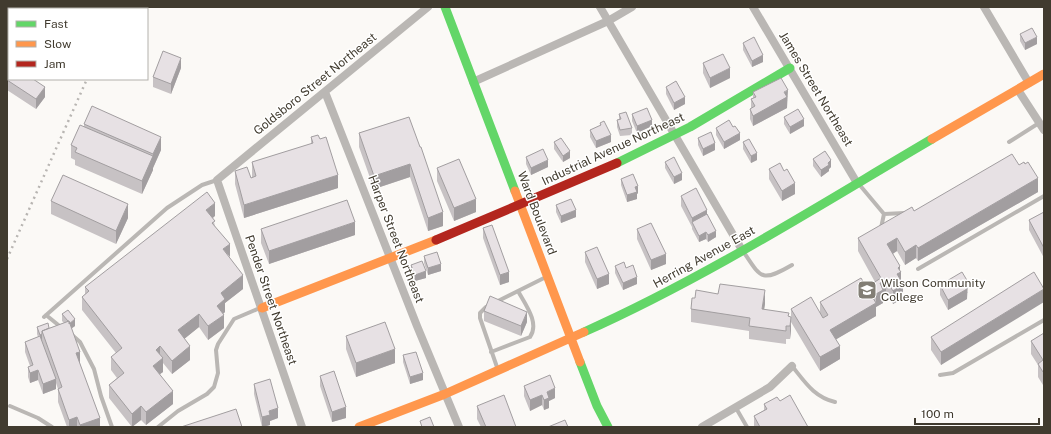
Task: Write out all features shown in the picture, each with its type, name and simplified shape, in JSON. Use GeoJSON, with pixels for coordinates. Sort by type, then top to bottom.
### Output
{"type":"FeatureCollection","features":[{"type":"Feature","properties":{"kind":"main road","name":"Ward Boulevard"},"geometry":{"type":"LineString","coordinates":[[444,7],[597,406],[608,427]]}},
{"type":"Feature","properties":{"kind":"main road","name":"Industrial Avenue Northeast"},"geometry":{"type":"LineString","coordinates":[[262,308],[521,206],[676,135],[790,68]]}},
{"type":"Feature","properties":{"kind":"main road","name":"Herring Avenue East"},"geometry":{"type":"LineString","coordinates":[[359,427],[445,394],[640,306],[742,250],[1044,74]]}},
{"type":"Feature","properties":{"kind":"street","name":"Goldsboro Street Northeast"},"geometry":{"type":"LineString","coordinates":[[217,180],[428,7]]}},
{"type":"Feature","properties":{"kind":"street"},"geometry":{"type":"LineString","coordinates":[[600,7],[742,250]]}},
{"type":"Feature","properties":{"kind":"street"},"geometry":{"type":"LineString","coordinates":[[473,82],[608,21],[632,7]]}},
{"type":"Feature","properties":{"kind":"street","name":"James Street Northeast"},"geometry":{"type":"LineString","coordinates":[[753,7],[857,183]]}},
{"type":"Feature","properties":{"kind":"street"},"geometry":{"type":"LineString","coordinates":[[984,7],[1030,83]]}},
{"type":"Feature","properties":{"kind":"street"},"geometry":{"type":"LineString","coordinates":[[1018,90],[1042,127]]}},
{"type":"Feature","properties":{"kind":"street","name":"Harper Street Northeast"},"geometry":{"type":"LineString","coordinates":[[325,92],[459,427]]}},
{"type":"Feature","properties":{"kind":"street","name":"Pender Street Northeast"},"geometry":{"type":"LineString","coordinates":[[217,180],[302,427]]}},
{"type":"Feature","properties":{"kind":"street"},"geometry":{"type":"LineString","coordinates":[[702,427],[770,387],[792,366]]}},
{"type":"Feature","properties":{"kind":"lane"},"geometry":{"type":"LineString","coordinates":[[1009,142],[1042,127]]}},
{"type":"Feature","properties":{"kind":"lane"},"geometry":{"type":"LineString","coordinates":[[112,427],[101,396],[94,369],[80,342],[45,316],[167,208],[202,185],[217,180]]}},
{"type":"Feature","properties":{"kind":"lane"},"geometry":{"type":"LineString","coordinates":[[857,183],[884,214],[882,227],[878,231]]}},
{"type":"Feature","properties":{"kind":"lane"},"geometry":{"type":"LineString","coordinates":[[918,269],[1044,196]]}},
{"type":"Feature","properties":{"kind":"lane"},"geometry":{"type":"LineString","coordinates":[[884,214],[907,212]]}},
{"type":"Feature","properties":{"kind":"lane"},"geometry":{"type":"LineString","coordinates":[[742,250],[757,273],[766,276],[775,275],[792,265]]}},
{"type":"Feature","properties":{"kind":"lane"},"geometry":{"type":"LineString","coordinates":[[498,371],[480,318],[480,313],[486,307],[548,276]]}},
{"type":"Feature","properties":{"kind":"lane"},"geometry":{"type":"LineString","coordinates":[[491,352],[530,337],[533,332],[533,320],[518,290]]}},
{"type":"Feature","properties":{"kind":"lane"},"geometry":{"type":"LineString","coordinates":[[158,427],[178,411],[208,394],[214,387],[218,373],[216,350],[218,344],[234,319],[262,308]]}},
{"type":"Feature","properties":{"kind":"lane"},"geometry":{"type":"LineString","coordinates":[[940,375],[953,373],[1044,320]]}},
{"type":"Feature","properties":{"kind":"lane"},"geometry":{"type":"LineString","coordinates":[[792,366],[812,391],[824,399],[835,402]]}},
{"type":"Feature","properties":{"kind":"lane"},"geometry":{"type":"LineString","coordinates":[[10,406],[38,418],[52,427]]}},
{"type":"Feature","properties":{"kind":"lane"},"geometry":{"type":"LineString","coordinates":[[736,408],[747,427]]}},
{"type":"Feature","properties":{"kind":"building"},"geometry":{"type":"Polygon","coordinates":[[[1032,28],[1037,37],[1025,43],[1020,34],[1032,28]]]}},
{"type":"Feature","properties":{"kind":"building"},"geometry":{"type":"Polygon","coordinates":[[[754,37],[763,55],[752,61],[743,43],[754,37]]]}},
{"type":"Feature","properties":{"kind":"building"},"geometry":{"type":"Polygon","coordinates":[[[163,51],[181,58],[171,84],[153,77],[163,51]]]}},
{"type":"Feature","properties":{"kind":"building"},"geometry":{"type":"Polygon","coordinates":[[[723,54],[730,68],[710,78],[703,63],[723,54]]]}},
{"type":"Feature","properties":{"kind":"building"},"geometry":{"type":"Polygon","coordinates":[[[7,62],[8,80],[34,80],[45,87],[36,99],[7,80],[7,62]]]}},
{"type":"Feature","properties":{"kind":"building"},"geometry":{"type":"Polygon","coordinates":[[[781,78],[788,90],[784,92],[787,97],[753,116],[750,109],[755,106],[751,99],[756,97],[753,92],[781,78]]]}},
{"type":"Feature","properties":{"kind":"building"},"geometry":{"type":"Polygon","coordinates":[[[676,81],[685,97],[674,103],[666,87],[676,81]]]}},
{"type":"Feature","properties":{"kind":"building"},"geometry":{"type":"Polygon","coordinates":[[[92,106],[161,137],[153,154],[84,124],[92,106]]]}},
{"type":"Feature","properties":{"kind":"building"},"geometry":{"type":"Polygon","coordinates":[[[647,108],[652,120],[637,126],[632,114],[647,108]]]}},
{"type":"Feature","properties":{"kind":"building"},"geometry":{"type":"Polygon","coordinates":[[[798,109],[804,119],[790,127],[784,117],[798,109]]]}},
{"type":"Feature","properties":{"kind":"building"},"geometry":{"type":"Polygon","coordinates":[[[626,112],[632,128],[620,130],[617,120],[621,119],[619,114],[626,112]]]}},
{"type":"Feature","properties":{"kind":"building"},"geometry":{"type":"Polygon","coordinates":[[[409,117],[443,212],[428,218],[410,164],[374,176],[359,133],[409,117]]]}},
{"type":"Feature","properties":{"kind":"building"},"geometry":{"type":"Polygon","coordinates":[[[729,120],[733,127],[735,126],[740,133],[724,142],[716,128],[729,120]]]}},
{"type":"Feature","properties":{"kind":"building"},"geometry":{"type":"Polygon","coordinates":[[[604,121],[611,135],[596,141],[590,130],[601,125],[600,123],[604,121]]]}},
{"type":"Feature","properties":{"kind":"building"},"geometry":{"type":"Polygon","coordinates":[[[80,125],[153,156],[142,181],[75,152],[77,148],[71,145],[80,125]]]}},
{"type":"Feature","properties":{"kind":"building"},"geometry":{"type":"Polygon","coordinates":[[[711,132],[715,143],[703,149],[698,138],[711,132]]]}},
{"type":"Feature","properties":{"kind":"building"},"geometry":{"type":"Polygon","coordinates":[[[318,135],[320,139],[326,137],[338,175],[244,205],[235,171],[247,167],[251,178],[256,176],[252,162],[313,143],[311,137],[318,135]]]}},
{"type":"Feature","properties":{"kind":"building"},"geometry":{"type":"Polygon","coordinates":[[[561,138],[570,151],[563,156],[554,142],[561,138]]]}},
{"type":"Feature","properties":{"kind":"building"},"geometry":{"type":"Polygon","coordinates":[[[749,139],[757,153],[751,156],[743,142],[749,139]]]}},
{"type":"Feature","properties":{"kind":"building"},"geometry":{"type":"Polygon","coordinates":[[[543,149],[548,160],[531,168],[526,157],[543,149]]]}},
{"type":"Feature","properties":{"kind":"building"},"geometry":{"type":"Polygon","coordinates":[[[825,151],[831,160],[828,163],[829,165],[821,170],[813,159],[825,151]]]}},
{"type":"Feature","properties":{"kind":"building"},"geometry":{"type":"Polygon","coordinates":[[[1012,154],[1019,165],[1024,162],[1025,164],[1028,162],[1038,178],[918,248],[916,245],[905,252],[897,238],[887,244],[900,266],[898,268],[901,272],[897,274],[903,284],[893,291],[886,280],[880,283],[883,290],[876,294],[870,285],[881,278],[858,238],[912,207],[914,211],[1012,154]]]}},
{"type":"Feature","properties":{"kind":"building"},"geometry":{"type":"Polygon","coordinates":[[[674,157],[682,173],[674,177],[665,162],[674,157]]]}},
{"type":"Feature","properties":{"kind":"building"},"geometry":{"type":"Polygon","coordinates":[[[459,159],[476,199],[454,208],[437,168],[459,159]]]}},
{"type":"Feature","properties":{"kind":"building"},"geometry":{"type":"Polygon","coordinates":[[[780,163],[784,171],[787,169],[795,183],[782,191],[769,169],[780,163]]]}},
{"type":"Feature","properties":{"kind":"building"},"geometry":{"type":"Polygon","coordinates":[[[633,174],[638,186],[635,187],[637,192],[627,195],[621,179],[633,174]]]}},
{"type":"Feature","properties":{"kind":"building"},"geometry":{"type":"Polygon","coordinates":[[[63,175],[128,204],[116,231],[51,201],[63,175]]]}},
{"type":"Feature","properties":{"kind":"building"},"geometry":{"type":"Polygon","coordinates":[[[696,188],[707,210],[692,218],[681,196],[696,188]]]}},
{"type":"Feature","properties":{"kind":"building"},"geometry":{"type":"Polygon","coordinates":[[[207,192],[215,203],[206,210],[215,221],[212,223],[230,244],[223,249],[243,275],[221,293],[225,299],[217,306],[224,315],[208,326],[199,314],[178,330],[190,346],[172,361],[160,346],[156,350],[163,358],[153,366],[173,391],[146,412],[141,406],[132,414],[109,385],[124,373],[111,357],[122,348],[82,297],[89,291],[85,287],[207,192]]]}},
{"type":"Feature","properties":{"kind":"building"},"geometry":{"type":"Polygon","coordinates":[[[571,199],[576,210],[561,216],[556,205],[571,199]]]}},
{"type":"Feature","properties":{"kind":"building"},"geometry":{"type":"Polygon","coordinates":[[[347,200],[355,222],[269,251],[261,229],[347,200]]]}},
{"type":"Feature","properties":{"kind":"building"},"geometry":{"type":"Polygon","coordinates":[[[1044,212],[1044,248],[1029,220],[1044,212]]]}},
{"type":"Feature","properties":{"kind":"building"},"geometry":{"type":"Polygon","coordinates":[[[707,214],[716,231],[708,235],[706,232],[699,236],[692,222],[707,214]]]}},
{"type":"Feature","properties":{"kind":"building"},"geometry":{"type":"Polygon","coordinates":[[[651,223],[666,254],[651,260],[637,229],[651,223]]]}},
{"type":"Feature","properties":{"kind":"building"},"geometry":{"type":"Polygon","coordinates":[[[492,225],[509,272],[500,275],[483,228],[492,225]]]}},
{"type":"Feature","properties":{"kind":"building"},"geometry":{"type":"Polygon","coordinates":[[[597,247],[609,274],[597,279],[585,252],[597,247]]]}},
{"type":"Feature","properties":{"kind":"building"},"geometry":{"type":"Polygon","coordinates":[[[437,252],[441,264],[428,268],[424,256],[437,252]]]}},
{"type":"Feature","properties":{"kind":"building"},"geometry":{"type":"Polygon","coordinates":[[[422,261],[426,271],[415,275],[411,265],[422,261]]]}},
{"type":"Feature","properties":{"kind":"building"},"geometry":{"type":"Polygon","coordinates":[[[624,262],[626,268],[633,265],[637,277],[623,283],[615,266],[624,262]]]}},
{"type":"Feature","properties":{"kind":"building"},"geometry":{"type":"Polygon","coordinates":[[[962,272],[968,282],[965,284],[967,289],[948,300],[940,285],[962,272]]]}},
{"type":"Feature","properties":{"kind":"building"},"geometry":{"type":"Polygon","coordinates":[[[1034,272],[1044,289],[941,352],[931,337],[1034,272]]]}},
{"type":"Feature","properties":{"kind":"building"},"geometry":{"type":"Polygon","coordinates":[[[861,278],[876,303],[830,330],[840,346],[820,357],[791,309],[811,297],[823,318],[828,315],[820,302],[861,278]]]}},
{"type":"Feature","properties":{"kind":"building"},"geometry":{"type":"Polygon","coordinates":[[[720,284],[765,290],[762,309],[789,313],[788,316],[791,317],[790,326],[786,326],[786,331],[749,326],[750,318],[691,309],[692,298],[695,298],[696,290],[718,294],[720,284]]]}},
{"type":"Feature","properties":{"kind":"building"},"geometry":{"type":"Polygon","coordinates":[[[490,296],[527,312],[521,326],[484,311],[490,296]]]}},
{"type":"Feature","properties":{"kind":"building"},"geometry":{"type":"Polygon","coordinates":[[[68,310],[75,319],[69,324],[69,321],[62,314],[68,310]]]}},
{"type":"Feature","properties":{"kind":"building"},"geometry":{"type":"Polygon","coordinates":[[[69,321],[80,352],[76,353],[100,418],[80,425],[77,417],[69,420],[58,389],[62,387],[42,331],[69,321]]]}},
{"type":"Feature","properties":{"kind":"building"},"geometry":{"type":"Polygon","coordinates":[[[385,322],[395,349],[356,363],[346,336],[385,322]]]}},
{"type":"Feature","properties":{"kind":"building"},"geometry":{"type":"Polygon","coordinates":[[[48,323],[49,328],[42,331],[42,334],[40,335],[37,327],[48,323]]]}},
{"type":"Feature","properties":{"kind":"building"},"geometry":{"type":"Polygon","coordinates":[[[1044,333],[1043,372],[1038,364],[1043,360],[1031,341],[1044,333]]]}},
{"type":"Feature","properties":{"kind":"building"},"geometry":{"type":"Polygon","coordinates":[[[40,336],[56,379],[43,384],[38,370],[30,373],[28,367],[33,365],[25,342],[40,336]]]}},
{"type":"Feature","properties":{"kind":"building"},"geometry":{"type":"Polygon","coordinates":[[[416,352],[423,373],[410,377],[403,355],[416,352]]]}},
{"type":"Feature","properties":{"kind":"building"},"geometry":{"type":"Polygon","coordinates":[[[334,371],[346,407],[332,412],[320,376],[334,371]]]}},
{"type":"Feature","properties":{"kind":"building"},"geometry":{"type":"Polygon","coordinates":[[[550,375],[555,388],[547,392],[549,398],[544,400],[542,395],[530,400],[524,386],[550,375]]]}},
{"type":"Feature","properties":{"kind":"building"},"geometry":{"type":"Polygon","coordinates":[[[270,379],[278,408],[269,411],[270,415],[262,417],[254,384],[270,379]]]}},
{"type":"Feature","properties":{"kind":"building"},"geometry":{"type":"Polygon","coordinates":[[[504,395],[516,427],[486,427],[477,406],[504,395]]]}},
{"type":"Feature","properties":{"kind":"building"},"geometry":{"type":"Polygon","coordinates":[[[790,395],[808,427],[760,427],[754,416],[767,409],[764,404],[777,397],[780,401],[790,395]]]}},
{"type":"Feature","properties":{"kind":"building"},"geometry":{"type":"Polygon","coordinates":[[[236,409],[242,427],[181,427],[236,409]]]}},
{"type":"Feature","properties":{"kind":"building"},"geometry":{"type":"Polygon","coordinates":[[[430,417],[434,427],[422,427],[420,421],[430,417]]]}},
{"type":"Feature","properties":{"kind":"building"},"geometry":{"type":"Polygon","coordinates":[[[565,420],[568,427],[548,427],[565,420]]]}},
{"type":"Feature","properties":{"kind":"railway"},"geometry":{"type":"LineString","coordinates":[[7,259],[87,80]]}},
{"type":"Feature","properties":{"kind":"traffic: fast"},"geometry":{"type":"LineString","coordinates":[[445,7],[515,191]]}},
{"type":"Feature","properties":{"kind":"traffic: fast"},"geometry":{"type":"LineString","coordinates":[[617,163],[690,127],[790,68]]}},
{"type":"Feature","properties":{"kind":"traffic: fast"},"geometry":{"type":"LineString","coordinates":[[584,332],[629,311],[717,265],[932,139]]}},
{"type":"Feature","properties":{"kind":"traffic: fast"},"geometry":{"type":"LineString","coordinates":[[580,362],[597,406],[608,427]]}},
{"type":"Feature","properties":{"kind":"traffic: slow"},"geometry":{"type":"LineString","coordinates":[[932,139],[1044,74]]}},
{"type":"Feature","properties":{"kind":"traffic: slow"},"geometry":{"type":"LineString","coordinates":[[515,191],[580,362]]}},
{"type":"Feature","properties":{"kind":"traffic: slow"},"geometry":{"type":"LineString","coordinates":[[262,308],[436,240]]}},
{"type":"Feature","properties":{"kind":"traffic: slow"},"geometry":{"type":"LineString","coordinates":[[359,427],[445,394],[584,332]]}},
{"type":"Feature","properties":{"kind":"traffic: jam"},"geometry":{"type":"LineString","coordinates":[[436,240],[617,163]]}},
{"type":"Feature","properties":{"kind":"place","name":"Wilson Community College"},"geometry":{"type":"Point","coordinates":[867,290]}}]}
